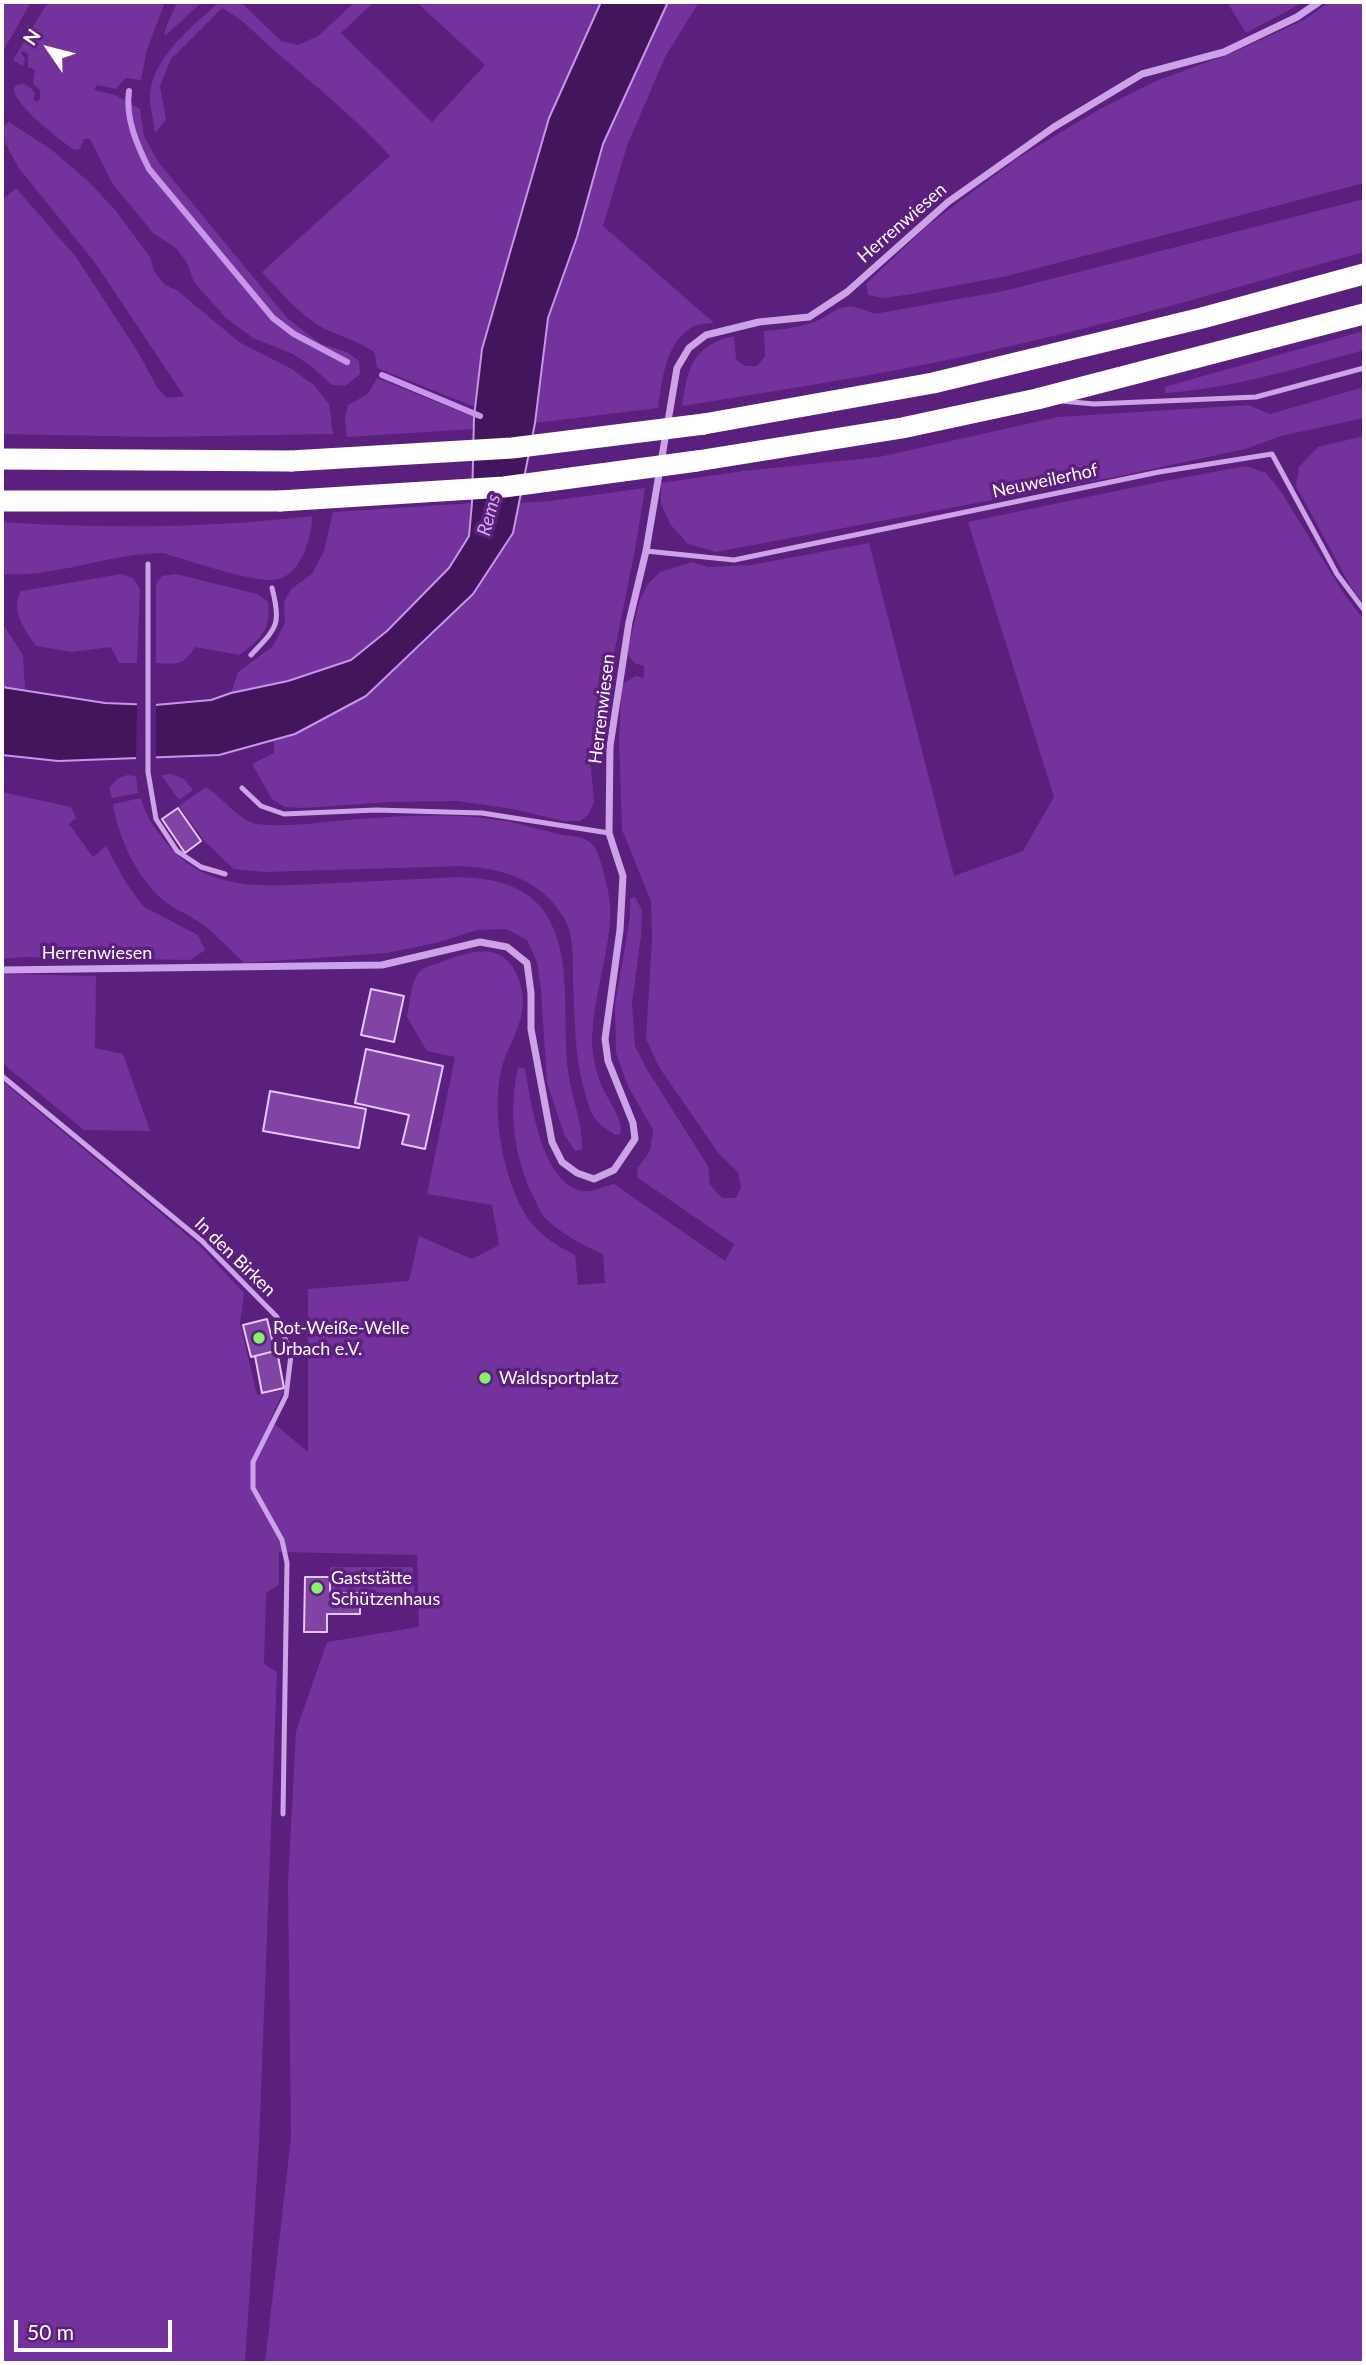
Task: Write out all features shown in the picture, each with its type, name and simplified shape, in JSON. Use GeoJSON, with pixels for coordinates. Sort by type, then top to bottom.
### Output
{"type":"FeatureCollection","features":[{"type":"Feature","properties":{"kind":"highway"},"geometry":{"type":"LineString","coordinates":[[2,459],[290,461],[512,448],[704,424],[933,383],[1202,318],[1364,274]]}},
{"type":"Feature","properties":{"kind":"highway"},"geometry":{"type":"LineString","coordinates":[[2,501],[280,501],[504,487],[697,461],[902,428],[1037,399],[1364,314]]}},
{"type":"Feature","properties":{"kind":"street","name":"Herrenwiesen"},"geometry":{"type":"LineString","coordinates":[[2,970],[382,965],[480,942],[507,947],[527,963],[531,993],[531,1029],[552,1142],[562,1162],[577,1173],[594,1179],[614,1170],[635,1139],[634,1123],[608,1061],[605,1039],[620,930],[623,876],[609,834],[610,746],[629,622],[646,551],[677,368],[689,348],[706,335],[759,322],[809,317],[847,292],[948,202],[1054,127],[1143,74],[1224,51],[1297,17],[1319,2]]}},
{"type":"Feature","properties":{"kind":"lane"},"geometry":{"type":"LineString","coordinates":[[1037,399],[1094,404],[1256,397],[1364,368]]}},
{"type":"Feature","properties":{"kind":"lane","name":"Neuweilerhof"},"geometry":{"type":"LineString","coordinates":[[646,551],[734,559],[1159,472],[1272,454],[1337,573],[1364,610]]}},
{"type":"Feature","properties":{"kind":"lane"},"geometry":{"type":"LineString","coordinates":[[148,564],[148,772],[156,819],[177,851],[201,867],[225,874]]}},
{"type":"Feature","properties":{"kind":"lane"},"geometry":{"type":"LineString","coordinates":[[250,655],[273,630],[278,611],[272,588]]}},
{"type":"Feature","properties":{"kind":"lane"},"geometry":{"type":"LineString","coordinates":[[242,788],[261,806],[284,814],[376,810],[482,813],[609,834]]}},
{"type":"Feature","properties":{"kind":"lane","name":"In den Birken"},"geometry":{"type":"LineString","coordinates":[[2,1076],[202,1241],[277,1317],[292,1355],[286,1396],[253,1462],[253,1488],[282,1540],[287,1563],[283,1814]]}},
{"type":"Feature","properties":{"kind":"shaded area"},"geometry":{"type":"Polygon","coordinates":[[[2,2],[31,2],[2,53],[2,2]]]}},
{"type":"Feature","properties":{"kind":"shaded area"},"geometry":{"type":"Polygon","coordinates":[[[48,2],[165,2],[147,50],[141,80],[126,78],[116,89],[97,85],[94,90],[115,95],[140,109],[144,136],[159,163],[288,319],[321,344],[347,352],[359,361],[360,374],[345,386],[332,385],[293,354],[253,338],[225,317],[194,282],[187,263],[176,248],[153,233],[112,183],[90,139],[84,139],[80,149],[75,150],[26,109],[14,90],[17,85],[28,86],[35,94],[33,100],[37,102],[40,99],[40,90],[33,84],[35,70],[28,67],[28,54],[23,51],[23,66],[13,60],[48,2]]]}},
{"type":"Feature","properties":{"kind":"shaded area"},"geometry":{"type":"Polygon","coordinates":[[[177,2],[202,2],[165,36],[165,30],[177,2]]]}},
{"type":"Feature","properties":{"kind":"shaded area"},"geometry":{"type":"Polygon","coordinates":[[[219,2],[241,2],[281,41],[298,45],[318,36],[355,2],[374,2],[341,33],[432,122],[485,65],[416,2],[601,2],[549,118],[482,349],[475,407],[377,368],[375,353],[307,317],[262,272],[390,156],[335,103],[230,12],[222,8],[171,59],[160,86],[166,120],[155,133],[150,101],[156,72],[174,46],[219,2]]]}},
{"type":"Feature","properties":{"kind":"shaded area"},"geometry":{"type":"Polygon","coordinates":[[[668,2],[699,2],[665,57],[627,146],[603,226],[714,323],[697,325],[678,339],[667,361],[658,408],[535,423],[548,318],[577,237],[603,144],[668,2]]]}},
{"type":"Feature","properties":{"kind":"shaded area"},"geometry":{"type":"Polygon","coordinates":[[[1227,2],[1304,2],[1246,33],[1227,2]]]}},
{"type":"Feature","properties":{"kind":"shaded area"},"geometry":{"type":"Polygon","coordinates":[[[1329,2],[1364,2],[1364,183],[1007,276],[883,298],[868,295],[866,284],[928,225],[1018,158],[1100,109],[1156,81],[1232,53],[1304,20],[1329,2]]]}},
{"type":"Feature","properties":{"kind":"shaded area"},"geometry":{"type":"Polygon","coordinates":[[[9,122],[52,150],[90,183],[116,211],[150,257],[154,271],[165,285],[178,291],[239,342],[292,369],[315,386],[329,404],[333,434],[156,437],[2,434],[2,200],[16,188],[76,257],[138,352],[158,389],[167,398],[184,396],[96,264],[18,167],[5,142],[4,126],[9,122]]]}},
{"type":"Feature","properties":{"kind":"shaded area"},"geometry":{"type":"Polygon","coordinates":[[[1364,199],[1364,252],[1125,318],[980,353],[682,406],[694,360],[720,340],[734,336],[736,359],[745,366],[757,366],[765,356],[764,331],[808,324],[845,307],[874,314],[1004,291],[1364,199]]]}},
{"type":"Feature","properties":{"kind":"shaded area"},"geometry":{"type":"Polygon","coordinates":[[[1364,331],[1364,350],[1216,387],[1166,393],[1164,387],[1364,331]]]}},
{"type":"Feature","properties":{"kind":"shaded area"},"geometry":{"type":"Polygon","coordinates":[[[377,378],[474,417],[474,429],[347,437],[345,417],[348,405],[368,394],[377,378]]]}},
{"type":"Feature","properties":{"kind":"shaded area"},"geometry":{"type":"Polygon","coordinates":[[[1364,387],[1364,418],[1281,436],[1245,449],[1120,476],[716,552],[688,544],[670,524],[661,504],[661,483],[743,471],[879,457],[1058,417],[1249,405],[1270,414],[1364,387]]]}},
{"type":"Feature","properties":{"kind":"shaded area"},"geometry":{"type":"Polygon","coordinates":[[[1364,436],[1364,604],[1351,587],[1296,486],[1299,467],[1318,447],[1364,436]]]}},
{"type":"Feature","properties":{"kind":"shaded area"},"geometry":{"type":"Polygon","coordinates":[[[1246,466],[1266,473],[1280,490],[1344,594],[1364,620],[1364,2363],[265,2363],[291,2138],[288,1883],[296,1731],[327,1642],[419,1627],[417,1555],[279,1552],[279,1585],[266,1593],[264,1664],[277,1672],[259,2144],[245,2363],[2,2363],[2,1081],[199,1245],[244,1293],[240,1323],[257,1395],[284,1390],[270,1420],[308,1452],[308,1289],[409,1281],[419,1236],[472,1259],[499,1245],[492,1205],[427,1194],[455,1057],[427,1051],[407,1017],[414,981],[425,968],[466,954],[488,952],[506,959],[519,980],[523,1005],[521,1016],[501,1071],[498,1088],[502,1148],[513,1188],[529,1220],[550,1240],[575,1255],[578,1285],[605,1283],[603,1254],[557,1229],[543,1215],[527,1183],[518,1151],[513,1117],[518,1068],[525,1068],[540,1139],[557,1173],[568,1185],[586,1191],[614,1184],[725,1261],[734,1244],[638,1178],[637,1169],[650,1151],[653,1130],[628,1086],[616,1053],[615,1005],[630,918],[630,898],[635,897],[642,910],[632,1003],[635,1046],[708,1166],[710,1185],[722,1198],[736,1198],[741,1187],[738,1172],[719,1154],[659,1067],[646,1039],[652,938],[651,901],[622,830],[619,737],[622,684],[636,676],[644,678],[644,666],[634,663],[627,653],[640,599],[648,584],[660,572],[692,562],[708,567],[751,565],[869,543],[954,876],[1023,851],[1054,797],[968,522],[1246,466]]]}},
{"type":"Feature","properties":{"kind":"shaded area"},"geometry":{"type":"Polygon","coordinates":[[[645,488],[591,767],[594,802],[589,814],[580,821],[564,821],[512,809],[458,801],[389,802],[304,808],[285,807],[272,799],[252,764],[274,753],[274,740],[295,734],[366,696],[426,641],[473,594],[513,533],[520,503],[645,488]]]}},
{"type":"Feature","properties":{"kind":"shaded area"},"geometry":{"type":"Polygon","coordinates":[[[472,503],[469,536],[449,568],[387,631],[351,660],[288,681],[231,693],[238,672],[272,647],[285,623],[284,602],[291,589],[312,574],[324,551],[333,512],[472,503]]]}},
{"type":"Feature","properties":{"kind":"shaded area"},"geometry":{"type":"Polygon","coordinates":[[[312,516],[308,543],[300,562],[279,579],[239,575],[163,553],[123,557],[42,572],[2,574],[2,522],[157,526],[312,516]]]}},
{"type":"Feature","properties":{"kind":"shaded area"},"geometry":{"type":"Polygon","coordinates":[[[121,574],[133,578],[140,589],[137,663],[119,663],[111,647],[72,652],[36,646],[18,613],[21,591],[121,574]]]}},
{"type":"Feature","properties":{"kind":"shaded area"},"geometry":{"type":"Polygon","coordinates":[[[176,574],[257,594],[268,602],[268,620],[259,639],[239,655],[195,647],[183,661],[156,663],[156,584],[162,576],[176,574]]]}},
{"type":"Feature","properties":{"kind":"shaded area"},"geometry":{"type":"Polygon","coordinates":[[[2,623],[23,655],[25,690],[2,687],[2,623]]]}},
{"type":"Feature","properties":{"kind":"shaded area"},"geometry":{"type":"Polygon","coordinates":[[[171,774],[184,779],[193,790],[179,800],[161,775],[171,774]]]}},
{"type":"Feature","properties":{"kind":"shaded area"},"geometry":{"type":"Polygon","coordinates":[[[127,775],[136,776],[138,793],[112,798],[109,788],[117,779],[127,775]]]}},
{"type":"Feature","properties":{"kind":"shaded area"},"geometry":{"type":"Polygon","coordinates":[[[206,787],[237,814],[257,824],[295,825],[391,817],[475,817],[507,821],[585,839],[595,847],[603,870],[610,914],[595,1009],[592,1038],[594,1061],[604,1090],[617,1113],[621,1133],[616,1135],[602,1126],[589,1105],[577,1049],[570,932],[564,918],[544,894],[521,879],[507,874],[463,866],[264,872],[234,869],[205,842],[179,806],[206,787]]]}},
{"type":"Feature","properties":{"kind":"shaded area"},"geometry":{"type":"Polygon","coordinates":[[[2,792],[71,807],[76,818],[69,824],[93,857],[106,846],[126,883],[144,907],[198,935],[205,950],[190,960],[23,957],[2,959],[2,792]]]}},
{"type":"Feature","properties":{"kind":"shaded area"},"geometry":{"type":"Polygon","coordinates":[[[141,798],[153,825],[181,858],[200,871],[221,879],[243,884],[289,885],[465,877],[511,886],[534,900],[549,919],[558,941],[563,967],[568,1070],[581,1129],[582,1149],[575,1151],[564,1134],[547,1083],[541,990],[537,962],[527,940],[506,929],[477,930],[436,943],[387,953],[245,963],[205,926],[163,900],[137,869],[119,830],[113,804],[141,798]]]}},
{"type":"Feature","properties":{"kind":"shaded area"},"geometry":{"type":"Polygon","coordinates":[[[2,975],[96,976],[95,1048],[123,1054],[150,1131],[84,1130],[2,1063],[2,975]]]}},
{"type":"Feature","properties":{"kind":"shaded area"},"geometry":{"type":"Polygon","coordinates":[[[330,1567],[413,1567],[415,1599],[360,1599],[360,1593],[330,1593],[330,1567]]]}},
{"type":"Feature","properties":{"kind":"water","name":"Rems"},"geometry":{"type":"Polygon","coordinates":[[[601,2],[668,2],[603,144],[577,237],[548,318],[535,423],[513,533],[473,594],[366,696],[295,734],[219,755],[58,761],[2,755],[2,687],[105,703],[155,705],[211,700],[288,681],[351,660],[387,631],[449,568],[469,536],[474,417],[482,349],[549,118],[601,2]]]}},
{"type":"Feature","properties":{"kind":"pier"},"geometry":{"type":"Polygon","coordinates":[[[137,701],[156,701],[156,761],[136,762],[137,701]]]}},
{"type":"Feature","properties":{"kind":"building"},"geometry":{"type":"Polygon","coordinates":[[[178,808],[201,841],[185,853],[162,819],[178,808]]]}},
{"type":"Feature","properties":{"kind":"building"},"geometry":{"type":"Polygon","coordinates":[[[371,989],[404,996],[394,1042],[361,1035],[371,989]]]}},
{"type":"Feature","properties":{"kind":"building"},"geometry":{"type":"Polygon","coordinates":[[[366,1049],[443,1066],[425,1149],[402,1144],[409,1115],[355,1103],[366,1049]]]}},
{"type":"Feature","properties":{"kind":"building"},"geometry":{"type":"Polygon","coordinates":[[[270,1091],[366,1109],[359,1148],[263,1131],[270,1091]]]}},
{"type":"Feature","properties":{"kind":"building","name":"Rot-Weiße-Welle Urbach e.V."},"geometry":{"type":"Polygon","coordinates":[[[267,1319],[275,1351],[251,1357],[243,1325],[267,1319]]]}},
{"type":"Feature","properties":{"kind":"building"},"geometry":{"type":"Polygon","coordinates":[[[277,1351],[284,1388],[262,1393],[255,1356],[277,1351]]]}},
{"type":"Feature","properties":{"kind":"building"},"geometry":{"type":"Polygon","coordinates":[[[305,1577],[330,1577],[330,1593],[360,1593],[360,1614],[327,1614],[327,1632],[304,1632],[305,1577]]]}},
{"type":"Feature","properties":{"kind":"waterway"},"geometry":{"type":"LineString","coordinates":[[129,91],[130,121],[149,169],[273,318],[294,334],[347,362]]}},
{"type":"Feature","properties":{"kind":"waterway"},"geometry":{"type":"LineString","coordinates":[[382,375],[480,416]]}},
{"type":"Feature","properties":{"kind":"place","name":"Rot-Weiße-Welle Urbach e.V."},"geometry":{"type":"Point","coordinates":[259,1338]}},
{"type":"Feature","properties":{"kind":"place","name":"Waldsportplatz"},"geometry":{"type":"Point","coordinates":[485,1378]}},
{"type":"Feature","properties":{"kind":"place","name":"Gaststätte Schützenhaus"},"geometry":{"type":"Point","coordinates":[317,1588]}}]}
